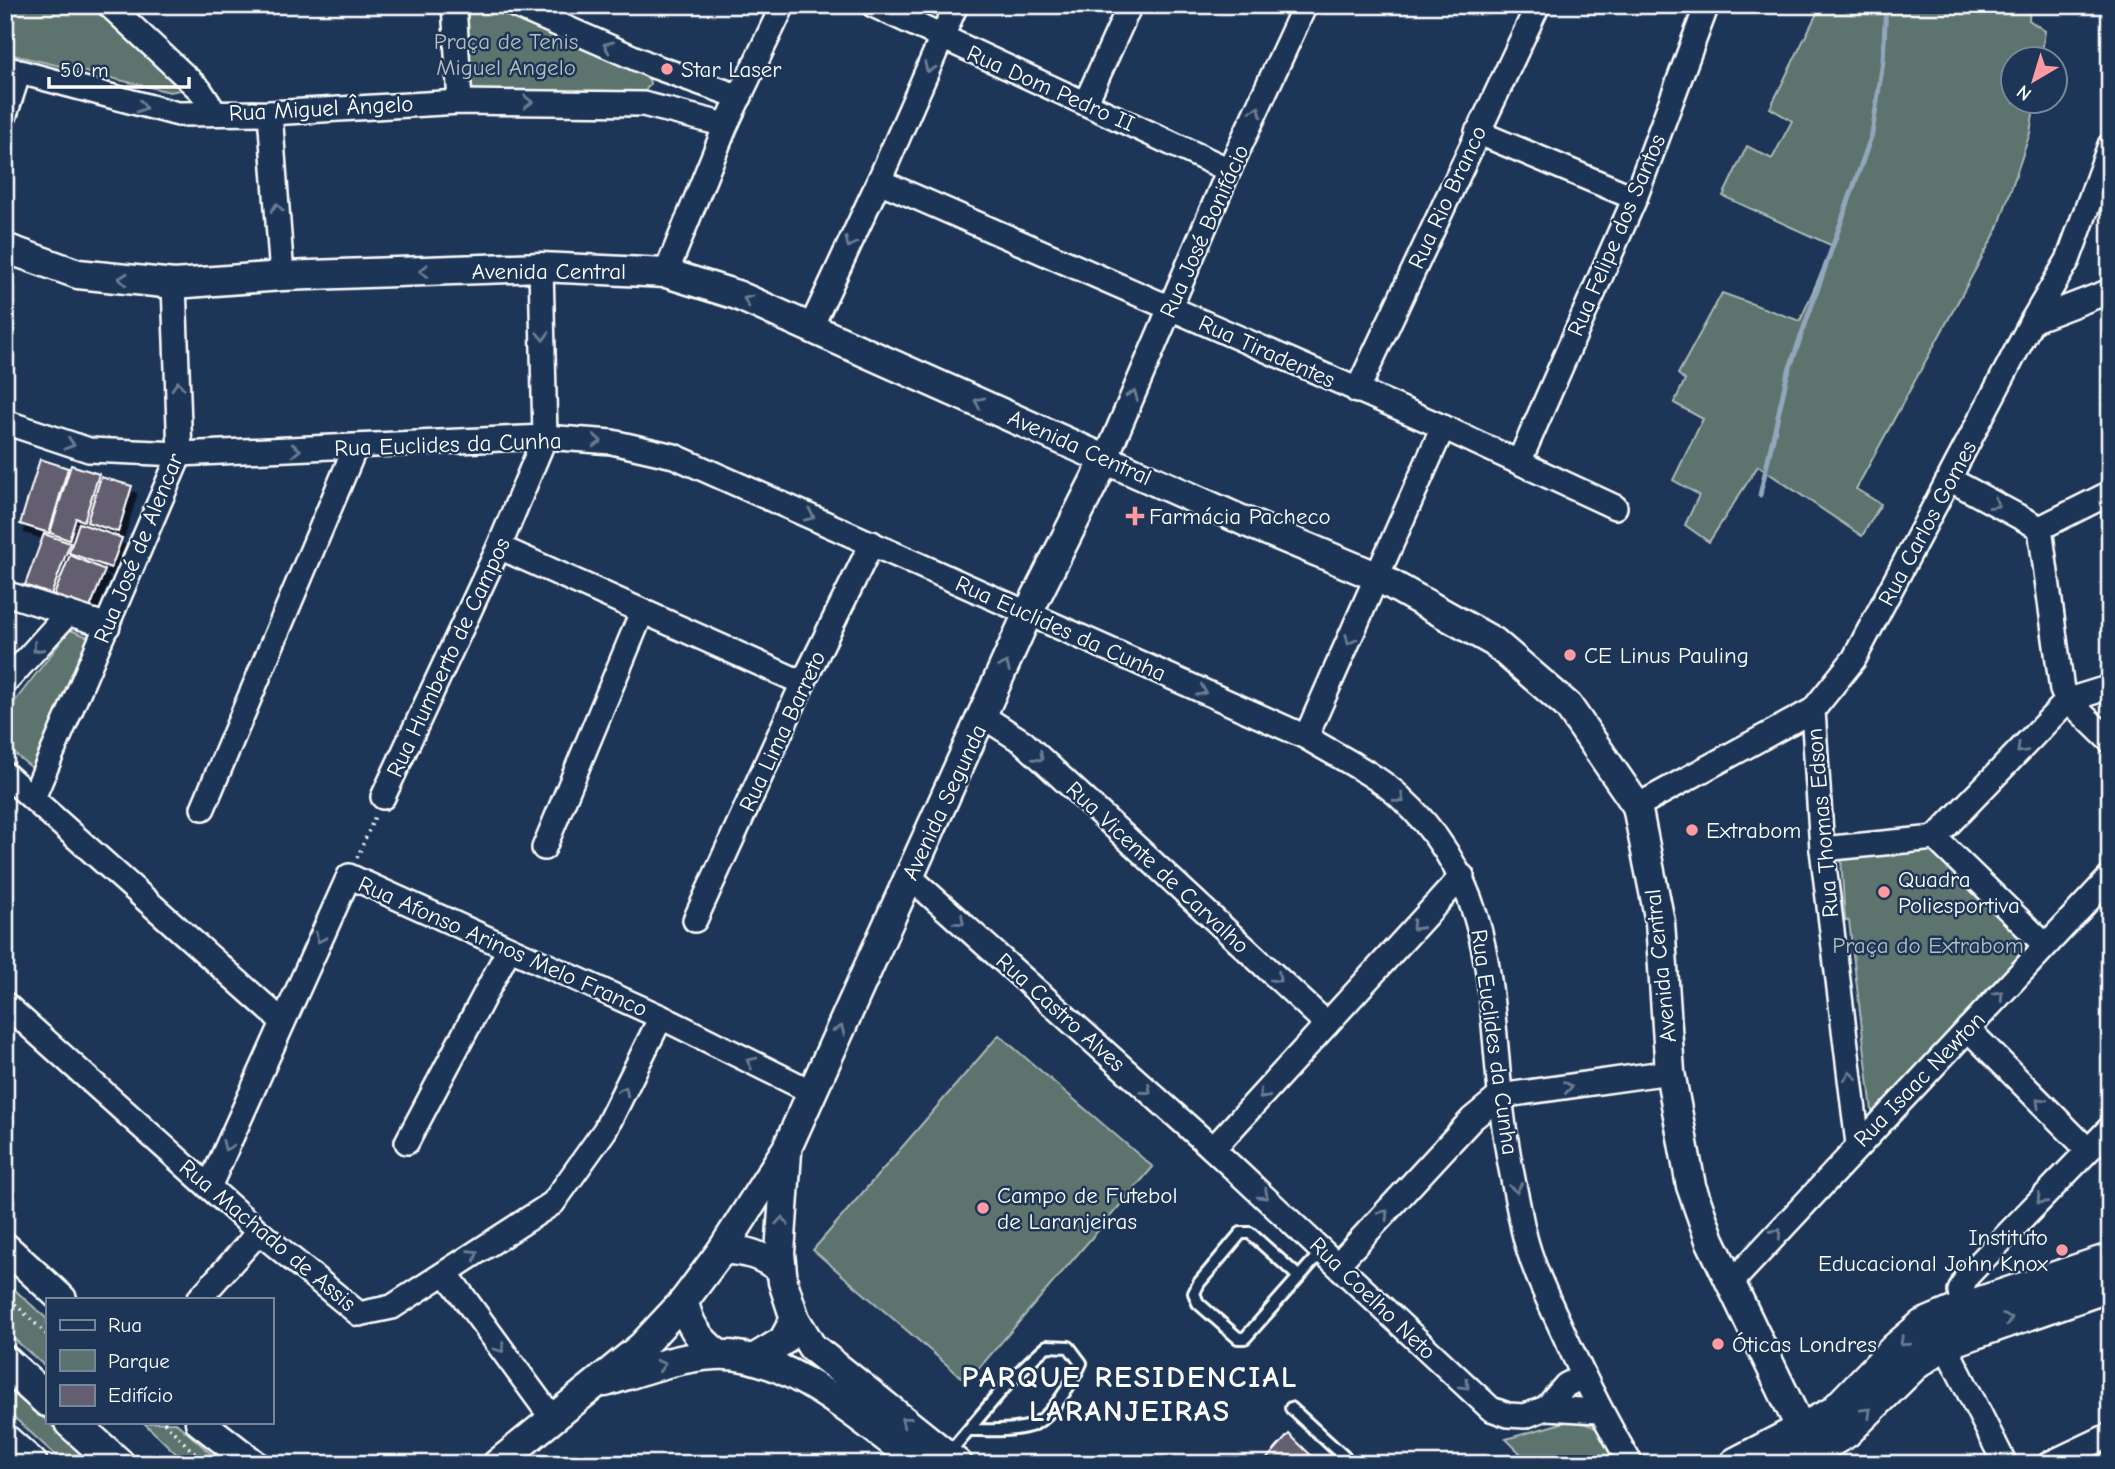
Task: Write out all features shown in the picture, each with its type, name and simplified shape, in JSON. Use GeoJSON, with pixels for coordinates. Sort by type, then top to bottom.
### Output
{"type":"FeatureCollection","features":[{"type":"Feature","properties":{"kind":"main road"},"geometry":{"type":"LineString","coordinates":[[1805,1453],[1834,1413],[1923,1326],[1963,1309],[2110,1260]]}},
{"type":"Feature","properties":{"kind":"main road"},"geometry":{"type":"LineString","coordinates":[[1736,1464],[1805,1453],[1845,1432],[1913,1365],[1944,1343],[2110,1285]]}},
{"type":"Feature","properties":{"kind":"main road"},"geometry":{"type":"LineString","coordinates":[[5,1362],[46,1399]]}},
{"type":"Feature","properties":{"kind":"main road"},"geometry":{"type":"LineString","coordinates":[[81,1425],[118,1464]]}},
{"type":"Feature","properties":{"kind":"main road"},"geometry":{"type":"LineString","coordinates":[[5,1441],[31,1464]]}},
{"type":"Feature","properties":{"kind":"street"},"geometry":{"type":"LineString","coordinates":[[109,5],[200,90],[215,113]]}},
{"type":"Feature","properties":{"kind":"street"},"geometry":{"type":"LineString","coordinates":[[454,5],[460,102]]}},
{"type":"Feature","properties":{"kind":"street"},"geometry":{"type":"LineString","coordinates":[[514,5],[653,66],[740,97]]}},
{"type":"Feature","properties":{"kind":"street"},"geometry":{"type":"LineString","coordinates":[[666,273],[726,125],[783,5]]}},
{"type":"Feature","properties":{"kind":"street","name":"Rua Dom Pedro II"},"geometry":{"type":"LineString","coordinates":[[873,5],[1229,170]]}},
{"type":"Feature","properties":{"kind":"street"},"geometry":{"type":"LineString","coordinates":[[811,327],[956,5]]}},
{"type":"Feature","properties":{"kind":"street"},"geometry":{"type":"LineString","coordinates":[[1086,102],[1129,5]]}},
{"type":"Feature","properties":{"kind":"street","name":"Rua José Bonifácio"},"geometry":{"type":"LineString","coordinates":[[1107,458],[1229,170],[1305,5]]}},
{"type":"Feature","properties":{"kind":"street","name":"Rua Rio Branco"},"geometry":{"type":"LineString","coordinates":[[1357,390],[1538,5]]}},
{"type":"Feature","properties":{"kind":"street","name":"Rua Felipe dos Santos"},"geometry":{"type":"LineString","coordinates":[[1519,462],[1635,198],[1707,5]]}},
{"type":"Feature","properties":{"kind":"street"},"geometry":{"type":"LineString","coordinates":[[643,104],[656,89],[653,66]]}},
{"type":"Feature","properties":{"kind":"street"},"geometry":{"type":"LineString","coordinates":[[5,115],[12,70]]}},
{"type":"Feature","properties":{"kind":"street","name":"Rua Miguel Ângelo"},"geometry":{"type":"LineString","coordinates":[[12,70],[159,111],[270,113],[460,102],[643,104],[726,125]]}},
{"type":"Feature","properties":{"kind":"street"},"geometry":{"type":"LineString","coordinates":[[270,113],[282,276]]}},
{"type":"Feature","properties":{"kind":"street"},"geometry":{"type":"LineString","coordinates":[[1476,132],[1635,198]]}},
{"type":"Feature","properties":{"kind":"street","name":"Rua Carlos Gomes"},"geometry":{"type":"LineString","coordinates":[[1637,806],[1813,710],[1854,659],[1951,480],[2032,321],[2068,260],[2110,145]]}},
{"type":"Feature","properties":{"kind":"street","name":"Rua Tiradentes"},"geometry":{"type":"LineString","coordinates":[[879,181],[1443,427],[1615,507]]}},
{"type":"Feature","properties":{"kind":"street","name":"Avenida Central"},"geometry":{"type":"LineString","coordinates":[[5,248],[78,274],[174,284],[282,276],[541,267],[666,273],[737,295],[1378,578],[1494,642],[1568,706],[1637,806],[1660,922],[1670,1072],[1691,1186],[1710,1240],[1805,1453]]}},
{"type":"Feature","properties":{"kind":"street"},"geometry":{"type":"LineString","coordinates":[[541,267],[545,437]]}},
{"type":"Feature","properties":{"kind":"street","name":"Rua José de Alencar"},"geometry":{"type":"LineString","coordinates":[[33,798],[180,454],[174,284]]}},
{"type":"Feature","properties":{"kind":"street"},"geometry":{"type":"LineString","coordinates":[[2032,321],[2110,291]]}},
{"type":"Feature","properties":{"kind":"street","name":"Rua Euclides da Cunha"},"geometry":{"type":"LineString","coordinates":[[5,422],[89,450],[180,454],[355,448],[545,437],[612,442],[674,456],[1306,737],[1398,796],[1438,839],[1462,876],[1480,924],[1493,1001],[1500,1096],[1524,1231],[1540,1282],[1582,1377],[1631,1464]]}},
{"type":"Feature","properties":{"kind":"street"},"geometry":{"type":"LineString","coordinates":[[1306,737],[1443,427]]}},
{"type":"Feature","properties":{"kind":"street","name":"Rua Humberto de Campos"},"geometry":{"type":"LineString","coordinates":[[383,797],[499,547],[545,437]]}},
{"type":"Feature","properties":{"kind":"street"},"geometry":{"type":"LineString","coordinates":[[203,808],[355,448]]}},
{"type":"Feature","properties":{"kind":"street","name":"Avenida Segunda"},"geometry":{"type":"LineString","coordinates":[[787,1149],[909,876],[984,717],[1027,613],[1107,458]]}},
{"type":"Feature","properties":{"kind":"street"},"geometry":{"type":"LineString","coordinates":[[1951,480],[2040,528]]}},
{"type":"Feature","properties":{"kind":"street"},"geometry":{"type":"LineString","coordinates":[[2040,528],[2110,493]]}},
{"type":"Feature","properties":{"kind":"street"},"geometry":{"type":"LineString","coordinates":[[2040,528],[2058,673],[2068,699],[2110,741]]}},
{"type":"Feature","properties":{"kind":"street","name":"Rua Lima Barreto"},"geometry":{"type":"LineString","coordinates":[[695,920],[803,683],[873,543]]}},
{"type":"Feature","properties":{"kind":"street"},"geometry":{"type":"LineString","coordinates":[[499,547],[803,683]]}},
{"type":"Feature","properties":{"kind":"street"},"geometry":{"type":"LineString","coordinates":[[5,593],[108,626]]}},
{"type":"Feature","properties":{"kind":"street"},"geometry":{"type":"LineString","coordinates":[[544,848],[642,612]]}},
{"type":"Feature","properties":{"kind":"street"},"geometry":{"type":"LineString","coordinates":[[5,684],[68,613]]}},
{"type":"Feature","properties":{"kind":"street"},"geometry":{"type":"LineString","coordinates":[[1822,849],[1935,838],[2068,699],[2110,687]]}},
{"type":"Feature","properties":{"kind":"street","name":"Rua Thomas Edson"},"geometry":{"type":"LineString","coordinates":[[1813,710],[1822,849],[1858,1144]]}},
{"type":"Feature","properties":{"kind":"street","name":"Rua Vicente de Carvalho"},"geometry":{"type":"LineString","coordinates":[[984,717],[1023,742],[1327,1024]]}},
{"type":"Feature","properties":{"kind":"street"},"geometry":{"type":"LineString","coordinates":[[5,774],[282,1021]]}},
{"type":"Feature","properties":{"kind":"street"},"geometry":{"type":"LineString","coordinates":[[1935,838],[2045,945]]}},
{"type":"Feature","properties":{"kind":"street","name":"Rua Afonso Arinos Melo Franco"},"geometry":{"type":"LineString","coordinates":[[209,1187],[349,876],[661,1017],[812,1092]]}},
{"type":"Feature","properties":{"kind":"street","name":"Rua Castro Alves"},"geometry":{"type":"LineString","coordinates":[[909,876],[1213,1149]]}},
{"type":"Feature","properties":{"kind":"street"},"geometry":{"type":"LineString","coordinates":[[1213,1149],[1462,876]]}},
{"type":"Feature","properties":{"kind":"street","name":"Rua Isaac Newton"},"geometry":{"type":"LineString","coordinates":[[1731,1283],[2110,877]]}},
{"type":"Feature","properties":{"kind":"street"},"geometry":{"type":"LineString","coordinates":[[407,1142],[509,949]]}},
{"type":"Feature","properties":{"kind":"street","name":"Rua Machado de Assis"},"geometry":{"type":"LineString","coordinates":[[5,1004],[260,1232],[359,1314],[392,1307],[553,1203],[605,1130],[661,1017]]}},
{"type":"Feature","properties":{"kind":"street"},"geometry":{"type":"LineString","coordinates":[[1968,1029],[2088,1150]]}},
{"type":"Feature","properties":{"kind":"street"},"geometry":{"type":"LineString","coordinates":[[1330,1257],[1472,1119],[1500,1096],[1670,1072]]}},
{"type":"Feature","properties":{"kind":"street"},"geometry":{"type":"LineString","coordinates":[[1963,1309],[1960,1291],[1968,1276],[2110,1128]]}},
{"type":"Feature","properties":{"kind":"street"},"geometry":{"type":"LineString","coordinates":[[497,1464],[642,1346],[684,1301],[722,1250],[787,1149]]}},
{"type":"Feature","properties":{"kind":"street"},"geometry":{"type":"LineString","coordinates":[[787,1149],[781,1269],[795,1319],[812,1347],[942,1461]]}},
{"type":"Feature","properties":{"kind":"street","name":"Rua Coelho Neto"},"geometry":{"type":"LineString","coordinates":[[1213,1149],[1491,1409],[1508,1415],[1525,1416],[1546,1408],[1599,1411]]}},
{"type":"Feature","properties":{"kind":"street"},"geometry":{"type":"LineString","coordinates":[[200,1298],[260,1232]]}},
{"type":"Feature","properties":{"kind":"street"},"geometry":{"type":"LineString","coordinates":[[5,1247],[61,1298]]}},
{"type":"Feature","properties":{"kind":"street"},"geometry":{"type":"LineString","coordinates":[[722,1250],[747,1252],[765,1258],[781,1269]]}},
{"type":"Feature","properties":{"kind":"street"},"geometry":{"type":"LineString","coordinates":[[446,1273],[552,1419]]}},
{"type":"Feature","properties":{"kind":"street"},"geometry":{"type":"LineString","coordinates":[[684,1301],[687,1319],[695,1332],[718,1354]]}},
{"type":"Feature","properties":{"kind":"street"},"geometry":{"type":"LineString","coordinates":[[755,1358],[783,1342],[795,1319]]}},
{"type":"Feature","properties":{"kind":"street"},"geometry":{"type":"LineString","coordinates":[[1944,1343],[2005,1464]]}},
{"type":"Feature","properties":{"kind":"street"},"geometry":{"type":"LineString","coordinates":[[596,1384],[685,1358],[718,1354],[755,1358],[781,1369],[942,1461]]}},
{"type":"Feature","properties":{"kind":"street"},"geometry":{"type":"LineString","coordinates":[[1546,1408],[1566,1385],[1582,1377]]}},
{"type":"Feature","properties":{"kind":"street"},"geometry":{"type":"LineString","coordinates":[[202,1424],[254,1464]]}},
{"type":"Feature","properties":{"kind":"street"},"geometry":{"type":"LineString","coordinates":[[2049,1464],[2110,1435]]}},
{"type":"Feature","properties":{"kind":"lane"},"geometry":{"type":"LineString","coordinates":[[1298,1277],[1250,1233],[1241,1233],[1199,1283],[1195,1293],[1198,1303],[1238,1338],[1245,1338],[1298,1277],[1330,1257]]}},
{"type":"Feature","properties":{"kind":"lane"},"geometry":{"type":"LineString","coordinates":[[942,1461],[1026,1363],[1047,1346],[1069,1347],[1081,1363],[1072,1384],[1034,1424],[995,1431],[969,1430]]}},
{"type":"Feature","properties":{"kind":"lane"},"geometry":{"type":"LineString","coordinates":[[1291,1408],[1352,1464]]}},
{"type":"Feature","properties":{"kind":"path","name":"Rua Humberto de Campos"},"geometry":{"type":"LineString","coordinates":[[349,876],[383,797]]}},
{"type":"Feature","properties":{"kind":"path"},"geometry":{"type":"LineString","coordinates":[[5,1294],[46,1334]]}},
{"type":"Feature","properties":{"kind":"path"},"geometry":{"type":"LineString","coordinates":[[166,1424],[205,1464]]}},
{"type":"Feature","properties":{"kind":"green space"},"geometry":{"type":"Polygon","coordinates":[[[5,5],[102,5],[190,88],[170,92],[5,53],[5,5]]]}},
{"type":"Feature","properties":{"kind":"green space","name":"Praça de Tenis Miguel Angelo"},"geometry":{"type":"Polygon","coordinates":[[[463,5],[497,5],[647,68],[650,84],[640,98],[464,95],[463,5]]]}},
{"type":"Feature","properties":{"kind":"green space"},"geometry":{"type":"Polygon","coordinates":[[[1821,5],[2030,5],[2029,20],[2045,31],[2043,46],[2000,46],[2000,116],[2033,116],[2030,133],[1998,228],[1856,489],[1881,504],[1862,536],[1758,466],[1709,542],[1685,525],[1699,495],[1673,480],[1703,419],[1674,403],[1685,380],[1678,374],[1722,293],[1800,321],[1833,246],[1723,196],[1747,146],[1772,159],[1792,121],[1770,108],[1821,5]]]}},
{"type":"Feature","properties":{"kind":"green space"},"geometry":{"type":"Polygon","coordinates":[[[70,630],[94,639],[37,772],[5,746],[5,714],[70,630]]]}},
{"type":"Feature","properties":{"kind":"green space","name":"Praça do Extrabom"},"geometry":{"type":"Polygon","coordinates":[[[1937,846],[2034,942],[1873,1119],[1849,921],[1845,920],[1841,858],[1937,846]]]}},
{"type":"Feature","properties":{"kind":"green space","name":"Campo de Futebol de Laranjeiras"},"geometry":{"type":"Polygon","coordinates":[[[999,1035],[1153,1167],[967,1382],[813,1250],[999,1035]]]}},
{"type":"Feature","properties":{"kind":"green space"},"geometry":{"type":"Polygon","coordinates":[[[5,1281],[46,1318],[46,1367],[5,1331],[5,1281]]]}},
{"type":"Feature","properties":{"kind":"green space"},"geometry":{"type":"Polygon","coordinates":[[[5,1383],[46,1420],[46,1424],[50,1424],[94,1464],[65,1464],[5,1409],[5,1383]]]}},
{"type":"Feature","properties":{"kind":"green space"},"geometry":{"type":"Polygon","coordinates":[[[1569,1421],[1596,1428],[1605,1438],[1618,1464],[1531,1464],[1506,1439],[1569,1421]]]}},
{"type":"Feature","properties":{"kind":"green space"},"geometry":{"type":"Polygon","coordinates":[[[145,1424],[177,1424],[223,1464],[187,1464],[145,1424]]]}},
{"type":"Feature","properties":{"kind":"building"},"geometry":{"type":"Polygon","coordinates":[[[40,459],[68,468],[49,533],[20,524],[40,459]]]}},
{"type":"Feature","properties":{"kind":"building"},"geometry":{"type":"Polygon","coordinates":[[[71,465],[99,474],[84,521],[76,518],[69,540],[50,533],[71,465]]]}},
{"type":"Feature","properties":{"kind":"building"},"geometry":{"type":"Polygon","coordinates":[[[101,477],[132,486],[118,532],[87,522],[101,477]]]}},
{"type":"Feature","properties":{"kind":"building"},"geometry":{"type":"Polygon","coordinates":[[[79,523],[122,538],[111,568],[69,553],[79,523]]]}},
{"type":"Feature","properties":{"kind":"building"},"geometry":{"type":"Polygon","coordinates":[[[44,534],[70,543],[51,595],[25,585],[44,534]]]}},
{"type":"Feature","properties":{"kind":"building"},"geometry":{"type":"Polygon","coordinates":[[[70,555],[105,570],[89,610],[54,595],[70,555]]]}},
{"type":"Feature","properties":{"kind":"building"},"geometry":{"type":"Polygon","coordinates":[[[1289,1434],[1320,1464],[1262,1464],[1289,1434]]]}},
{"type":"Feature","properties":{"kind":"waterway"},"geometry":{"type":"LineString","coordinates":[[1760,495],[1787,376],[1872,134],[1883,61],[1886,5]]}},
{"type":"Feature","properties":{"kind":"place","name":"Star Laser"},"geometry":{"type":"Point","coordinates":[667,69]}},
{"type":"Feature","properties":{"kind":"place","name":"Farmácia Pacheco"},"geometry":{"type":"Point","coordinates":[1135,516]}},
{"type":"Feature","properties":{"kind":"place","name":"CE Linus Pauling"},"geometry":{"type":"Point","coordinates":[1570,655]}},
{"type":"Feature","properties":{"kind":"place","name":"Extrabom"},"geometry":{"type":"Point","coordinates":[1692,830]}},
{"type":"Feature","properties":{"kind":"place","name":"Quadra Poliesportiva"},"geometry":{"type":"Point","coordinates":[1884,892]}},
{"type":"Feature","properties":{"kind":"place","name":"Campo de Futebol de Laranjeiras"},"geometry":{"type":"Point","coordinates":[983,1208]}},
{"type":"Feature","properties":{"kind":"place","name":"Instituto Educacional John Knox"},"geometry":{"type":"Point","coordinates":[2062,1250]}},
{"type":"Feature","properties":{"kind":"place","name":"Óticas Londres"},"geometry":{"type":"Point","coordinates":[1718,1344]}},
{"type":"Feature","properties":{"kind":"district","name":"PARQUE RESIDENCIAL LARANJEIRAS"},"geometry":{"type":"Point","coordinates":[1130,1394]}}]}
